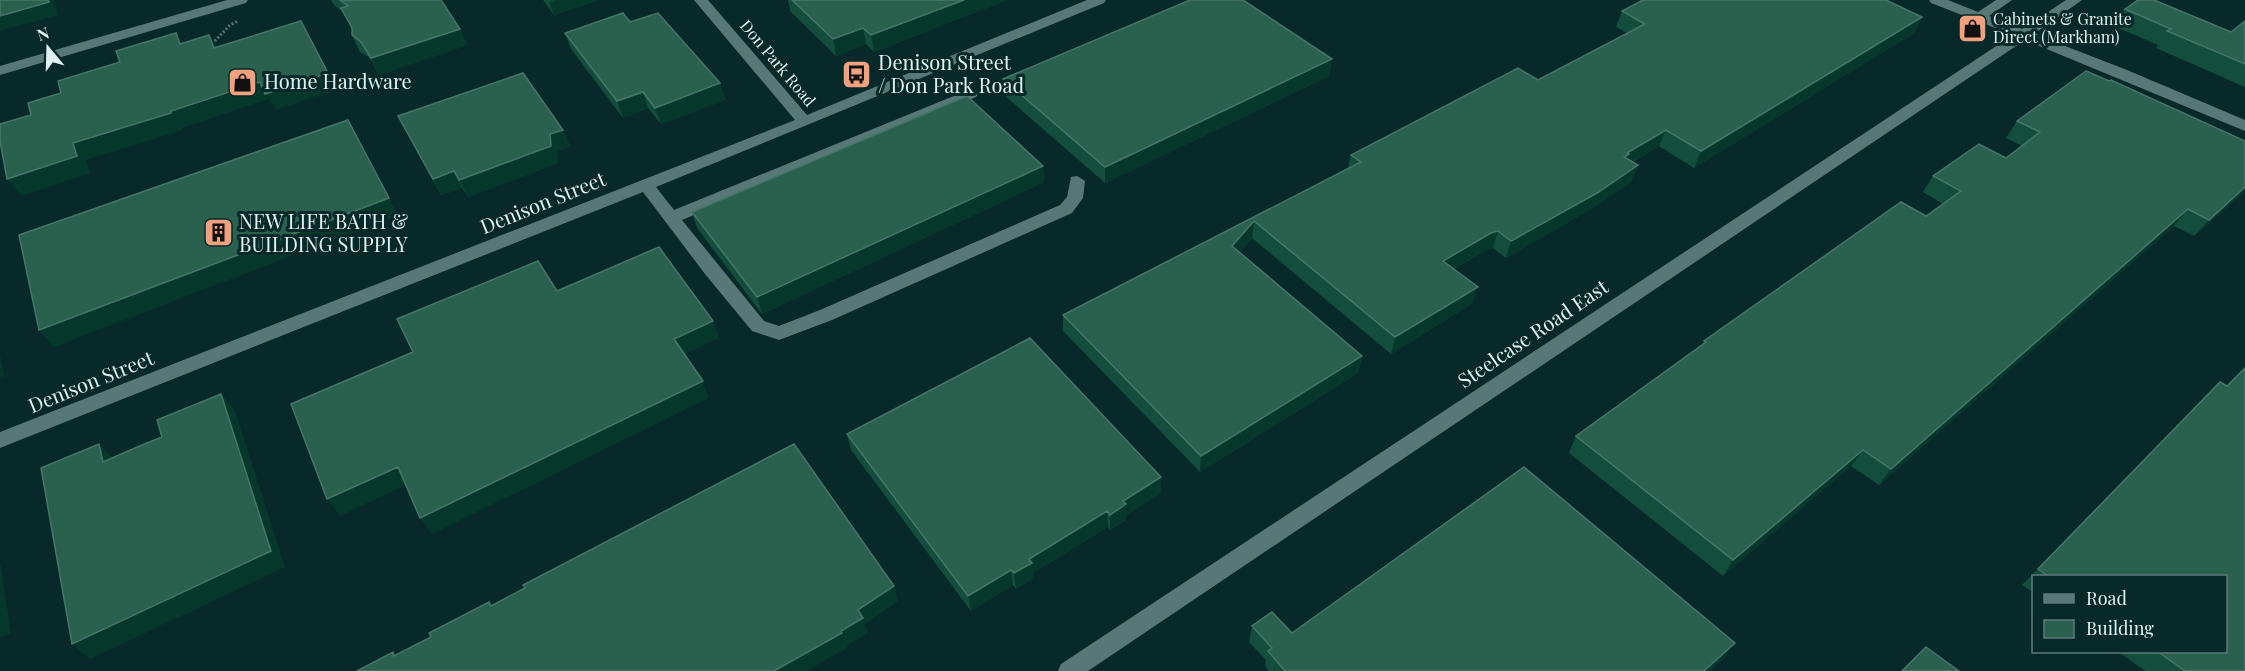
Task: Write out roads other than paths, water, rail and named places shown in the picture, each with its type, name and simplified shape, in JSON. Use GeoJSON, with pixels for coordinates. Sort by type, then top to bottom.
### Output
{"type":"FeatureCollection","features":[{"type":"Feature","properties":{"kind":"street"},"geometry":{"type":"LineString","coordinates":[[0,71],[241,0]]}},
{"type":"Feature","properties":{"kind":"street","name":"Don Park Road"},"geometry":{"type":"LineString","coordinates":[[701,0],[804,122]]}},
{"type":"Feature","properties":{"kind":"street","name":"Denison Street"},"geometry":{"type":"LineString","coordinates":[[0,440],[804,122],[1099,0]]}},
{"type":"Feature","properties":{"kind":"street"},"geometry":{"type":"LineString","coordinates":[[1936,0],[2122,73],[2245,126]]}},
{"type":"Feature","properties":{"kind":"street"},"geometry":{"type":"LineString","coordinates":[[1979,16],[2005,0]]}},
{"type":"Feature","properties":{"kind":"street","name":"Steelcase Road East"},"geometry":{"type":"LineString","coordinates":[[1069,671],[2075,0]]}},
{"type":"Feature","properties":{"kind":"street"},"geometry":{"type":"LineString","coordinates":[[672,218],[970,94]]}},
{"type":"Feature","properties":{"kind":"street"},"geometry":{"type":"LineString","coordinates":[[646,185],[711,270],[758,326],[779,333],[826,315],[1066,209],[1075,198],[1077,181]]}},
{"type":"Feature","properties":{"kind":"place","name":"Cabinets & Granite Direct (Markham)"},"geometry":{"type":"Point","coordinates":[1972,28]}},
{"type":"Feature","properties":{"kind":"place","name":"Denison Street / Don Park Road"},"geometry":{"type":"Point","coordinates":[857,74]}},
{"type":"Feature","properties":{"kind":"place","name":"Home Hardware"},"geometry":{"type":"Point","coordinates":[243,82]}},
{"type":"Feature","properties":{"kind":"place","name":"NEW LIFE BATH & BUILDING SUPPLY"},"geometry":{"type":"Point","coordinates":[218,233]}}]}
